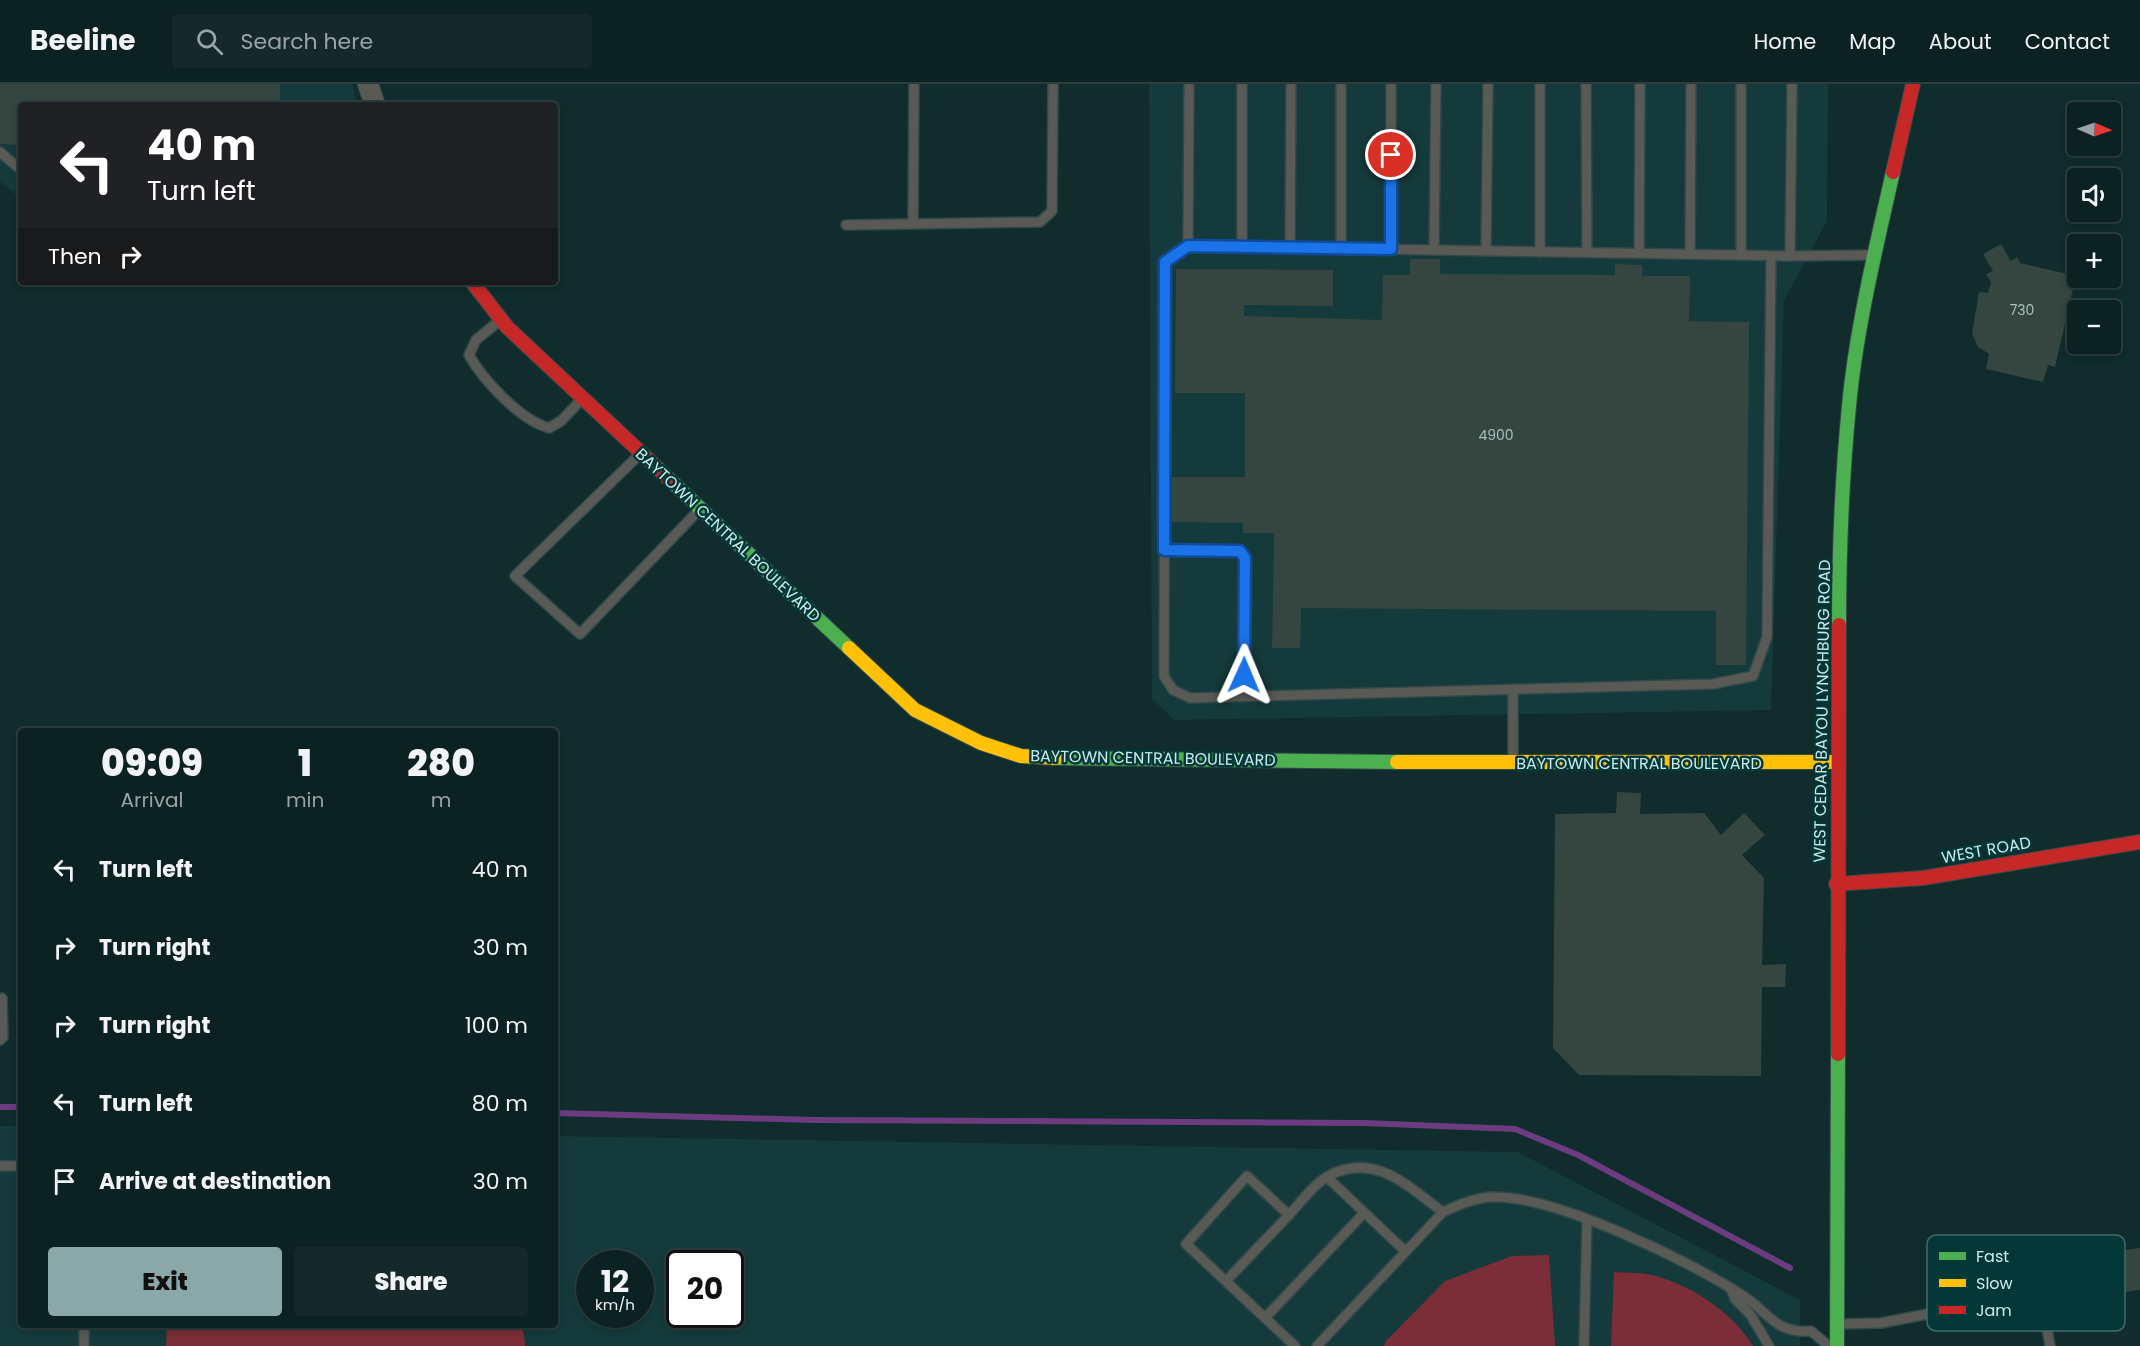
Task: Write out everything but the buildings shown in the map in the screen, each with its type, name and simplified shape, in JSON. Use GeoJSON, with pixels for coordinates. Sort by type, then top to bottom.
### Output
{"type":"FeatureCollection","features":[{"type":"Feature","properties":{"kind":"street"},"geometry":{"type":"LineString","coordinates":[[368,84],[374,102]]}},
{"type":"Feature","properties":{"kind":"street","name":"WEST CEDAR BAYOU LYNCHBURG ROAD"},"geometry":{"type":"LineString","coordinates":[[1837,1346],[1836,884],[1839,571],[1849,404],[1875,255],[1913,84]]}},
{"type":"Feature","properties":{"kind":"street","name":"BAYTOWN CENTRAL BOULEVARD"},"geometry":{"type":"LineString","coordinates":[[474,285],[501,319],[582,399],[915,710],[981,744],[1021,756],[1071,759],[1513,763],[1838,762]]}},
{"type":"Feature","properties":{"kind":"street","name":"WEST ROAD"},"geometry":{"type":"LineString","coordinates":[[1836,884],[1923,878],[2140,842]]}},
{"type":"Feature","properties":{"kind":"lane"},"geometry":{"type":"LineString","coordinates":[[913,224],[914,84]]}},
{"type":"Feature","properties":{"kind":"lane"},"geometry":{"type":"LineString","coordinates":[[846,225],[1040,222],[1050,216],[1052,211],[1053,84]]}},
{"type":"Feature","properties":{"kind":"lane"},"geometry":{"type":"LineString","coordinates":[[1188,246],[1189,84]]}},
{"type":"Feature","properties":{"kind":"lane"},"geometry":{"type":"LineString","coordinates":[[1242,84],[1242,246]]}},
{"type":"Feature","properties":{"kind":"lane"},"geometry":{"type":"LineString","coordinates":[[1290,247],[1291,84]]}},
{"type":"Feature","properties":{"kind":"lane"},"geometry":{"type":"LineString","coordinates":[[1341,84],[1341,248]]}},
{"type":"Feature","properties":{"kind":"lane"},"geometry":{"type":"LineString","coordinates":[[1391,84],[1391,249]]}},
{"type":"Feature","properties":{"kind":"lane"},"geometry":{"type":"LineString","coordinates":[[1434,250],[1436,84]]}},
{"type":"Feature","properties":{"kind":"lane"},"geometry":{"type":"LineString","coordinates":[[1486,251],[1488,84]]}},
{"type":"Feature","properties":{"kind":"lane"},"geometry":{"type":"LineString","coordinates":[[1540,84],[1540,252]]}},
{"type":"Feature","properties":{"kind":"lane"},"geometry":{"type":"LineString","coordinates":[[1586,84],[1587,252]]}},
{"type":"Feature","properties":{"kind":"lane"},"geometry":{"type":"LineString","coordinates":[[1639,253],[1640,84]]}},
{"type":"Feature","properties":{"kind":"lane"},"geometry":{"type":"LineString","coordinates":[[1690,254],[1691,84]]}},
{"type":"Feature","properties":{"kind":"lane"},"geometry":{"type":"LineString","coordinates":[[1741,84],[1741,255]]}},
{"type":"Feature","properties":{"kind":"lane"},"geometry":{"type":"LineString","coordinates":[[1790,256],[1792,84]]}},
{"type":"Feature","properties":{"kind":"lane"},"geometry":{"type":"LineString","coordinates":[[0,152],[18,167]]}},
{"type":"Feature","properties":{"kind":"lane"},"geometry":{"type":"LineString","coordinates":[[1771,256],[1767,637],[1753,676],[1713,684],[1190,698],[1173,690],[1164,676],[1165,262],[1188,246],[1771,256],[1875,255]]}},
{"type":"Feature","properties":{"kind":"lane"},"geometry":{"type":"LineString","coordinates":[[501,319],[476,340],[469,355],[476,368],[523,416],[549,428],[561,421],[582,399]]}},
{"type":"Feature","properties":{"kind":"lane"},"geometry":{"type":"LineString","coordinates":[[640,453],[515,576],[580,634],[700,509]]}},
{"type":"Feature","properties":{"kind":"lane"},"geometry":{"type":"LineString","coordinates":[[1164,550],[1240,551],[1245,558],[1244,696]]}},
{"type":"Feature","properties":{"kind":"lane"},"geometry":{"type":"LineString","coordinates":[[1513,689],[1513,763]]}},
{"type":"Feature","properties":{"kind":"lane"},"geometry":{"type":"LineString","coordinates":[[0,1040],[3,1037],[2,998]]}},
{"type":"Feature","properties":{"kind":"lane"},"geometry":{"type":"LineString","coordinates":[[0,1166],[18,1166]]}},
{"type":"Feature","properties":{"kind":"lane"},"geometry":{"type":"LineString","coordinates":[[1226,1281],[1327,1177],[1363,1168],[1382,1170],[1396,1176],[1443,1212]]}},
{"type":"Feature","properties":{"kind":"lane"},"geometry":{"type":"LineString","coordinates":[[1288,1215],[1247,1176],[1186,1244],[1295,1346]]}},
{"type":"Feature","properties":{"kind":"lane"},"geometry":{"type":"LineString","coordinates":[[1327,1177],[1405,1251]]}},
{"type":"Feature","properties":{"kind":"lane"},"geometry":{"type":"LineString","coordinates":[[1317,1346],[1443,1212],[1466,1202],[1491,1197],[1552,1208],[1661,1250],[1731,1289],[1793,1333],[1811,1331],[1829,1346]]}},
{"type":"Feature","properties":{"kind":"lane"},"geometry":{"type":"LineString","coordinates":[[1265,1318],[1364,1213]]}},
{"type":"Feature","properties":{"kind":"lane"},"geometry":{"type":"LineString","coordinates":[[1584,1346],[1587,1221]]}},
{"type":"Feature","properties":{"kind":"lane"},"geometry":{"type":"LineString","coordinates":[[1731,1289],[1735,1299],[1750,1314],[1769,1346]]}},
{"type":"Feature","properties":{"kind":"lane"},"geometry":{"type":"LineString","coordinates":[[1837,1324],[1881,1323],[1927,1314]]}},
{"type":"Feature","properties":{"kind":"lane"},"geometry":{"type":"LineString","coordinates":[[84,1328],[84,1346]]}},
{"type":"Feature","properties":{"kind":"lane"},"geometry":{"type":"LineString","coordinates":[[2048,1331],[2050,1346]]}},
{"type":"Feature","properties":{"kind":"shaded area"},"geometry":{"type":"Polygon","coordinates":[[[0,84],[352,84],[357,102],[18,102],[18,196],[0,182],[0,84]]]}},
{"type":"Feature","properties":{"kind":"shaded area"},"geometry":{"type":"Polygon","coordinates":[[[1149,84],[1828,84],[1827,221],[1784,300],[1771,710],[1174,720],[1152,699],[1149,84]]]}},
{"type":"Feature","properties":{"kind":"shaded area"},"geometry":{"type":"Polygon","coordinates":[[[0,1126],[18,1126],[18,1328],[558,1328],[558,1136],[1518,1152],[1800,1300],[1800,1346],[0,1346],[0,1126]]]}},
{"type":"Feature","properties":{"kind":"shaded area"},"geometry":{"type":"Polygon","coordinates":[[[1549,1255],[1555,1346],[1384,1346],[1386,1341],[1445,1281],[1512,1256],[1549,1255]]]}},
{"type":"Feature","properties":{"kind":"shaded area"},"geometry":{"type":"Polygon","coordinates":[[[1614,1272],[1647,1274],[1693,1291],[1733,1321],[1753,1346],[1611,1346],[1614,1272]]]}},
{"type":"Feature","properties":{"kind":"shaded area"},"geometry":{"type":"Polygon","coordinates":[[[167,1328],[522,1328],[525,1346],[166,1346],[167,1328]]]}},
{"type":"Feature","properties":{"kind":"waterway"},"geometry":{"type":"LineString","coordinates":[[0,1107],[18,1107]]}},
{"type":"Feature","properties":{"kind":"waterway"},"geometry":{"type":"LineString","coordinates":[[558,1113],[813,1120],[1364,1123],[1515,1129],[1578,1155],[1790,1268]]}},
{"type":"Feature","properties":{"kind":"traffic: fast"},"geometry":{"type":"LineString","coordinates":[[1839,625],[1840,543],[1852,377],[1867,289],[1893,172]]}},
{"type":"Feature","properties":{"kind":"traffic: fast"},"geometry":{"type":"LineString","coordinates":[[669,479],[849,648]]}},
{"type":"Feature","properties":{"kind":"traffic: fast"},"geometry":{"type":"LineString","coordinates":[[1056,758],[1397,762]]}},
{"type":"Feature","properties":{"kind":"traffic: fast"},"geometry":{"type":"LineString","coordinates":[[1837,1346],[1838,1054]]}},
{"type":"Feature","properties":{"kind":"traffic: slow"},"geometry":{"type":"LineString","coordinates":[[849,648],[915,710],[981,743],[1021,756],[1056,758]]}},
{"type":"Feature","properties":{"kind":"traffic: slow"},"geometry":{"type":"LineString","coordinates":[[1397,762],[1838,762]]}},
{"type":"Feature","properties":{"kind":"traffic: jam"},"geometry":{"type":"LineString","coordinates":[[1893,172],[1913,84]]}},
{"type":"Feature","properties":{"kind":"traffic: jam"},"geometry":{"type":"LineString","coordinates":[[474,285],[507,327],[669,479]]}},
{"type":"Feature","properties":{"kind":"traffic: jam"},"geometry":{"type":"LineString","coordinates":[[1838,1054],[1839,625]]}},
{"type":"Feature","properties":{"kind":"traffic: jam"},"geometry":{"type":"LineString","coordinates":[[1836,884],[1923,878],[2140,842]]}},
{"type":"Feature","properties":{"kind":"route"},"geometry":{"type":"LineString","coordinates":[[1244,675],[1247,573],[1245,558],[1240,551],[1164,550],[1165,262],[1188,246],[1391,249],[1391,155]]}}]}
